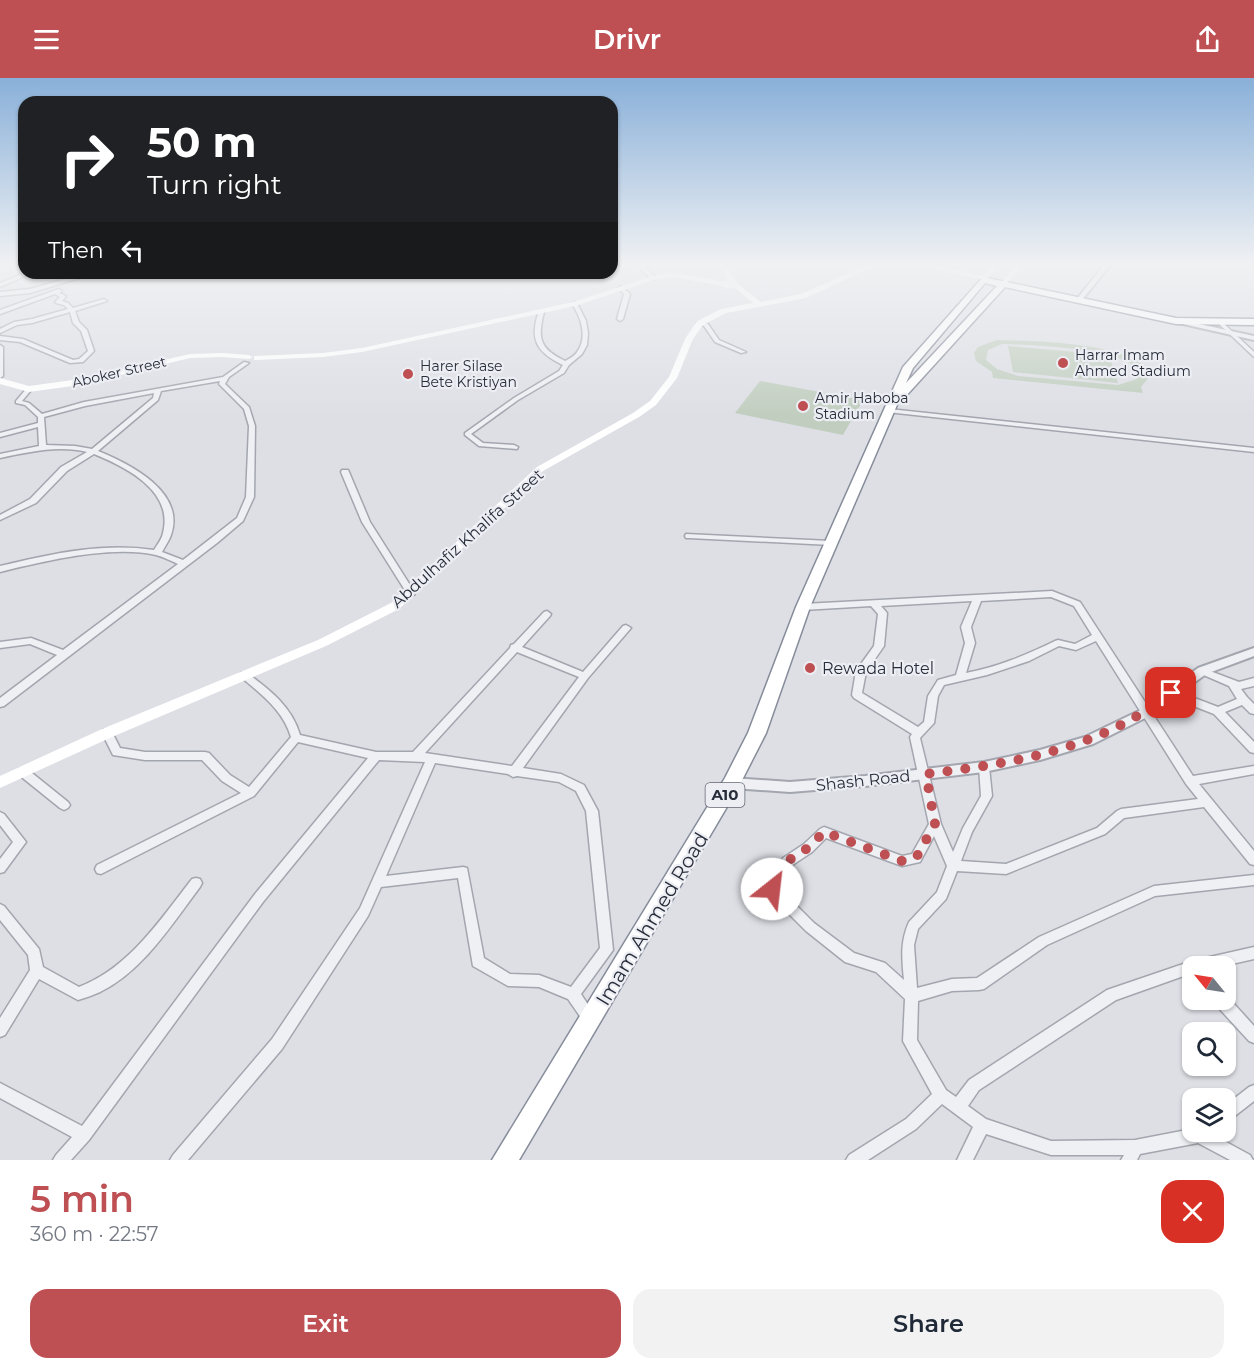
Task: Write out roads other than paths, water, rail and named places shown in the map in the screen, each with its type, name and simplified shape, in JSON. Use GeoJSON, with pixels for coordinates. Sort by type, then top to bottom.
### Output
{"type":"FeatureCollection","features":[{"type":"Feature","properties":{"kind":"highway","name":"Imam Ahmed Road"},"geometry":{"type":"LineString","coordinates":[[505,1160],[732,783],[757,733],[803,607],[908,367],[954,314]]}},
{"type":"Feature","properties":{"kind":"highway","name":"Imam Ahmed Road"},"geometry":{"type":"LineString","coordinates":[[891,407],[975,314]]}},
{"type":"Feature","properties":{"kind":"highway"},"geometry":{"type":"LineString","coordinates":[[1146,314],[1209,326],[1221,323],[1254,322]]}},
{"type":"Feature","properties":{"kind":"main road","name":"Aboker Street"},"geometry":{"type":"LineString","coordinates":[[0,381],[29,389],[80,382],[190,356],[248,359],[362,350],[529,314]]}},
{"type":"Feature","properties":{"kind":"main road"},"geometry":{"type":"LineString","coordinates":[[700,322],[716,314]]}},
{"type":"Feature","properties":{"kind":"main road","name":"Abdulhafiz Khalifa Street"},"geometry":{"type":"LineString","coordinates":[[0,782],[107,733],[362,625],[395,606],[540,469],[653,403],[673,378],[689,339],[700,322]]}},
{"type":"Feature","properties":{"kind":"street"},"geometry":{"type":"LineString","coordinates":[[0,331],[16,323],[56,314]]}},
{"type":"Feature","properties":{"kind":"street"},"geometry":{"type":"LineString","coordinates":[[0,338],[21,340],[72,362],[81,361],[91,351],[84,330],[76,323],[73,314]]}},
{"type":"Feature","properties":{"kind":"street"},"geometry":{"type":"LineString","coordinates":[[541,314],[536,338],[550,357],[566,364]]}},
{"type":"Feature","properties":{"kind":"street"},"geometry":{"type":"LineString","coordinates":[[514,447],[481,445],[467,434],[516,399],[562,372],[566,364],[581,352],[584,337],[585,317],[583,314]]}},
{"type":"Feature","properties":{"kind":"street"},"geometry":{"type":"LineString","coordinates":[[620,319],[621,314]]}},
{"type":"Feature","properties":{"kind":"street"},"geometry":{"type":"LineString","coordinates":[[700,322],[706,325],[717,341],[744,352]]}},
{"type":"Feature","properties":{"kind":"street"},"geometry":{"type":"LineString","coordinates":[[1221,323],[1228,333],[1254,355]]}},
{"type":"Feature","properties":{"kind":"street"},"geometry":{"type":"LineString","coordinates":[[1209,326],[1228,333],[1254,338]]}},
{"type":"Feature","properties":{"kind":"street"},"geometry":{"type":"LineString","coordinates":[[0,347],[0,376]]}},
{"type":"Feature","properties":{"kind":"street"},"geometry":{"type":"LineString","coordinates":[[0,435],[84,404],[224,379],[248,359]]}},
{"type":"Feature","properties":{"kind":"street"},"geometry":{"type":"LineString","coordinates":[[0,703],[230,529],[240,519],[250,497],[252,426],[247,408],[225,389],[222,384],[224,379]]}},
{"type":"Feature","properties":{"kind":"street"},"geometry":{"type":"LineString","coordinates":[[29,389],[18,402],[27,404],[42,420],[43,447]]}},
{"type":"Feature","properties":{"kind":"street"},"geometry":{"type":"LineString","coordinates":[[0,518],[33,501],[64,469],[93,452],[156,399],[158,390]]}},
{"type":"Feature","properties":{"kind":"street"},"geometry":{"type":"LineString","coordinates":[[891,407],[1251,450],[1254,458]]}},
{"type":"Feature","properties":{"kind":"street"},"geometry":{"type":"LineString","coordinates":[[0,456],[43,447],[70,447],[93,452],[139,473],[157,487],[170,516],[164,543],[157,553]]}},
{"type":"Feature","properties":{"kind":"street"},"geometry":{"type":"LineString","coordinates":[[345,472],[366,522],[411,593]]}},
{"type":"Feature","properties":{"kind":"street"},"geometry":{"type":"LineString","coordinates":[[689,536],[831,543]]}},
{"type":"Feature","properties":{"kind":"street"},"geometry":{"type":"LineString","coordinates":[[0,568],[86,553],[136,550],[157,553],[183,563]]}},
{"type":"Feature","properties":{"kind":"street"},"geometry":{"type":"LineString","coordinates":[[803,607],[1052,594],[1077,604],[1145,713],[1191,781],[1254,860]]}},
{"type":"Feature","properties":{"kind":"street"},"geometry":{"type":"LineString","coordinates":[[960,677],[970,643],[966,627],[978,598]]}},
{"type":"Feature","properties":{"kind":"street"},"geometry":{"type":"LineString","coordinates":[[873,603],[883,613],[879,646],[861,671],[857,695],[919,733]]}},
{"type":"Feature","properties":{"kind":"street"},"geometry":{"type":"LineString","coordinates":[[416,756],[514,647],[547,614]]}},
{"type":"Feature","properties":{"kind":"street"},"geometry":{"type":"LineString","coordinates":[[513,773],[585,676],[626,628]]}},
{"type":"Feature","properties":{"kind":"street"},"geometry":{"type":"LineString","coordinates":[[953,867],[935,824],[926,774],[915,737],[929,723],[933,696],[941,682],[984,673],[1026,659],[1058,643],[1076,647],[1098,636]]}},
{"type":"Feature","properties":{"kind":"street"},"geometry":{"type":"LineString","coordinates":[[0,645],[31,641],[64,654]]}},
{"type":"Feature","properties":{"kind":"street"},"geometry":{"type":"LineString","coordinates":[[514,647],[585,676]]}},
{"type":"Feature","properties":{"kind":"street","name":"Shash Road"},"geometry":{"type":"LineString","coordinates":[[732,783],[790,787],[984,767],[1040,755],[1089,741],[1145,713],[1202,671],[1254,652]]}},
{"type":"Feature","properties":{"kind":"street"},"geometry":{"type":"LineString","coordinates":[[1202,671],[1238,686],[1254,682]]}},
{"type":"Feature","properties":{"kind":"street"},"geometry":{"type":"LineString","coordinates":[[101,869],[250,792],[296,738],[294,725],[285,709],[244,675]]}},
{"type":"Feature","properties":{"kind":"street"},"geometry":{"type":"LineString","coordinates":[[1232,683],[1243,700],[1254,710]]}},
{"type":"Feature","properties":{"kind":"street"},"geometry":{"type":"LineString","coordinates":[[1171,693],[1218,711],[1254,749]]}},
{"type":"Feature","properties":{"kind":"street"},"geometry":{"type":"LineString","coordinates":[[1218,711],[1243,700]]}},
{"type":"Feature","properties":{"kind":"street"},"geometry":{"type":"LineString","coordinates":[[107,733],[117,752],[145,756],[205,756],[226,778],[250,792]]}},
{"type":"Feature","properties":{"kind":"street"},"geometry":{"type":"LineString","coordinates":[[296,738],[376,756],[416,756],[513,773],[561,778],[580,788],[592,811],[607,950],[573,994]]}},
{"type":"Feature","properties":{"kind":"street"},"geometry":{"type":"LineString","coordinates":[[61,1160],[84,1134],[259,898],[376,756]]}},
{"type":"Feature","properties":{"kind":"street"},"geometry":{"type":"LineString","coordinates":[[178,1160],[277,1044],[364,912],[432,758]]}},
{"type":"Feature","properties":{"kind":"street"},"geometry":{"type":"LineString","coordinates":[[984,767],[987,796],[967,831],[942,894],[913,926],[908,945],[911,996],[910,1041],[941,1095],[982,1125],[1051,1148],[1132,1153],[1182,1139]]}},
{"type":"Feature","properties":{"kind":"street"},"geometry":{"type":"LineString","coordinates":[[1191,781],[1254,770]]}},
{"type":"Feature","properties":{"kind":"street"},"geometry":{"type":"LineString","coordinates":[[23,772],[64,805]]}},
{"type":"Feature","properties":{"kind":"street"},"geometry":{"type":"LineString","coordinates":[[953,867],[1006,869],[1101,831],[1121,814],[1206,802]]}},
{"type":"Feature","properties":{"kind":"street"},"geometry":{"type":"LineString","coordinates":[[0,817],[20,842],[0,868]]}},
{"type":"Feature","properties":{"kind":"street"},"geometry":{"type":"LineString","coordinates":[[911,996],[880,967],[850,958],[810,927],[772,889],[786,862],[808,848],[824,832],[902,861],[916,858],[935,824]]}},
{"type":"Feature","properties":{"kind":"street"},"geometry":{"type":"LineString","coordinates":[[377,882],[463,872],[478,962],[508,980],[539,981],[573,994],[591,1020]]}},
{"type":"Feature","properties":{"kind":"street"},"geometry":{"type":"LineString","coordinates":[[911,996],[952,985],[979,984],[1043,941],[1154,891],[1254,880]]}},
{"type":"Feature","properties":{"kind":"street"},"geometry":{"type":"LineString","coordinates":[[37,971],[78,994],[96,989],[146,947],[196,882]]}},
{"type":"Feature","properties":{"kind":"street"},"geometry":{"type":"LineString","coordinates":[[0,910],[34,953],[37,971],[0,1030]]}},
{"type":"Feature","properties":{"kind":"street"},"geometry":{"type":"LineString","coordinates":[[1236,957],[1254,953]]}},
{"type":"Feature","properties":{"kind":"street"},"geometry":{"type":"LineString","coordinates":[[958,1107],[974,1085],[1112,995],[1182,971]]}},
{"type":"Feature","properties":{"kind":"street"},"geometry":{"type":"LineString","coordinates":[[1230,1010],[1254,1036]]}},
{"type":"Feature","properties":{"kind":"street"},"geometry":{"type":"LineString","coordinates":[[0,1090],[84,1134]]}},
{"type":"Feature","properties":{"kind":"street"},"geometry":{"type":"LineString","coordinates":[[1236,1106],[1254,1092]]}},
{"type":"Feature","properties":{"kind":"street"},"geometry":{"type":"LineString","coordinates":[[854,1160],[912,1124],[941,1095]]}},
{"type":"Feature","properties":{"kind":"street"},"geometry":{"type":"LineString","coordinates":[[965,1160],[982,1125]]}},
{"type":"Feature","properties":{"kind":"street"},"geometry":{"type":"LineString","coordinates":[[1216,1142],[1245,1160]]}},
{"type":"Feature","properties":{"kind":"place","name":"Harrar Imam Ahmed Stadium"},"geometry":{"type":"Point","coordinates":[1063,363]}},
{"type":"Feature","properties":{"kind":"place","name":"Harer Silase Bete Kristiyan"},"geometry":{"type":"Point","coordinates":[408,374]}},
{"type":"Feature","properties":{"kind":"place","name":"Amir Haboba Stadium"},"geometry":{"type":"Point","coordinates":[803,406]}},
{"type":"Feature","properties":{"kind":"place","name":"Rewada Hotel"},"geometry":{"type":"Point","coordinates":[810,668]}}]}
